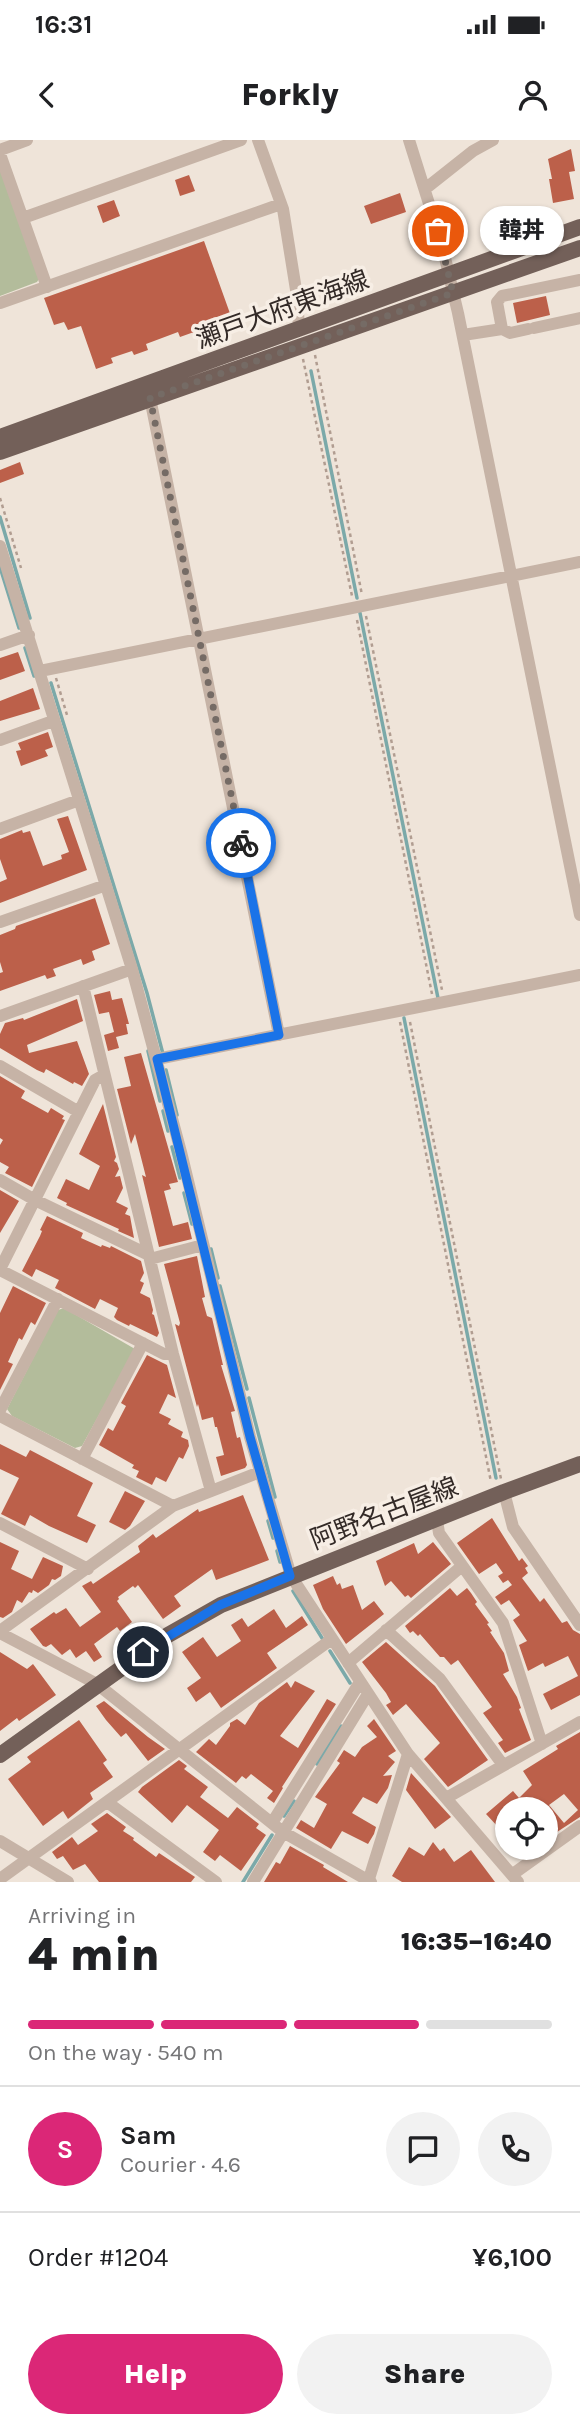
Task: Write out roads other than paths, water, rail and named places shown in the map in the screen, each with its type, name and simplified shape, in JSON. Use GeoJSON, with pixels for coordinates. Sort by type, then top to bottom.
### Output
{"type":"FeatureCollection","features":[{"type":"Feature","properties":{"kind":"main road","name":"瀬戸大府東海線"},"geometry":{"type":"LineString","coordinates":[[0,437],[580,227]]}},
{"type":"Feature","properties":{"kind":"main road","name":"瀬戸大府東海線"},"geometry":{"type":"LineString","coordinates":[[0,452],[580,248]]}},
{"type":"Feature","properties":{"kind":"main road","name":"阿野名古屋線"},"geometry":{"type":"LineString","coordinates":[[0,1755],[168,1635],[220,1605],[580,1464]]}},
{"type":"Feature","properties":{"kind":"street"},"geometry":{"type":"LineString","coordinates":[[27,140],[0,152],[47,286]]}},
{"type":"Feature","properties":{"kind":"street"},"geometry":{"type":"LineString","coordinates":[[23,218],[241,140]]}},
{"type":"Feature","properties":{"kind":"street"},"geometry":{"type":"LineString","coordinates":[[258,140],[281,204],[297,296],[299,328]]}},
{"type":"Feature","properties":{"kind":"street"},"geometry":{"type":"LineString","coordinates":[[409,140],[442,245],[463,335],[580,915]]}},
{"type":"Feature","properties":{"kind":"street"},"geometry":{"type":"LineString","coordinates":[[425,189],[473,151],[493,140]]}},
{"type":"Feature","properties":{"kind":"street"},"geometry":{"type":"LineString","coordinates":[[0,303],[281,204]]}},
{"type":"Feature","properties":{"kind":"street"},"geometry":{"type":"LineString","coordinates":[[502,329],[497,302],[502,296],[580,280]]}},
{"type":"Feature","properties":{"kind":"street"},"geometry":{"type":"LineString","coordinates":[[463,335],[502,329],[510,333],[580,318]]}},
{"type":"Feature","properties":{"kind":"street"},"geometry":{"type":"LineString","coordinates":[[150,398],[279,1035]]}},
{"type":"Feature","properties":{"kind":"street"},"geometry":{"type":"LineString","coordinates":[[1,550],[132,969],[260,1472],[290,1576],[408,1754],[515,1878],[580,1826]]}},
{"type":"Feature","properties":{"kind":"street"},"geometry":{"type":"LineString","coordinates":[[40,671],[580,562]]}},
{"type":"Feature","properties":{"kind":"street"},"geometry":{"type":"LineString","coordinates":[[0,645],[29,635]]}},
{"type":"Feature","properties":{"kind":"street"},"geometry":{"type":"LineString","coordinates":[[0,740],[53,721]]}},
{"type":"Feature","properties":{"kind":"street"},"geometry":{"type":"LineString","coordinates":[[0,828],[79,800]]}},
{"type":"Feature","properties":{"kind":"street"},"geometry":{"type":"LineString","coordinates":[[0,922],[106,885]]}},
{"type":"Feature","properties":{"kind":"street"},"geometry":{"type":"LineString","coordinates":[[0,1016],[132,969]]}},
{"type":"Feature","properties":{"kind":"street"},"geometry":{"type":"LineString","coordinates":[[157,1059],[580,975]]}},
{"type":"Feature","properties":{"kind":"street"},"geometry":{"type":"LineString","coordinates":[[83,986],[173,1354],[211,1491]]}},
{"type":"Feature","properties":{"kind":"street"},"geometry":{"type":"LineString","coordinates":[[0,1066],[79,1112]]}},
{"type":"Feature","properties":{"kind":"street"},"geometry":{"type":"LineString","coordinates":[[104,1075],[95,1080],[0,1269],[164,1354],[173,1354]]}},
{"type":"Feature","properties":{"kind":"street"},"geometry":{"type":"LineString","coordinates":[[0,1180],[34,1200],[150,1257],[203,1245]]}},
{"type":"Feature","properties":{"kind":"street"},"geometry":{"type":"LineString","coordinates":[[0,1410],[58,1299]]}},
{"type":"Feature","properties":{"kind":"street"},"geometry":{"type":"LineString","coordinates":[[82,1459],[143,1343]]}},
{"type":"Feature","properties":{"kind":"street"},"geometry":{"type":"LineString","coordinates":[[0,1416],[173,1506]]}},
{"type":"Feature","properties":{"kind":"street"},"geometry":{"type":"LineString","coordinates":[[260,1472],[173,1506],[0,1632],[97,1684],[284,1832],[369,1881],[408,1754]]}},
{"type":"Feature","properties":{"kind":"street"},"geometry":{"type":"LineString","coordinates":[[499,1494],[513,1527],[580,1625]]}},
{"type":"Feature","properties":{"kind":"street"},"geometry":{"type":"LineString","coordinates":[[437,1520],[439,1534],[503,1623],[542,1744]]}},
{"type":"Feature","properties":{"kind":"street"},"geometry":{"type":"LineString","coordinates":[[0,1523],[88,1569]]}},
{"type":"Feature","properties":{"kind":"street"},"geometry":{"type":"LineString","coordinates":[[348,1663],[462,1566]]}},
{"type":"Feature","properties":{"kind":"street"},"geometry":{"type":"LineString","coordinates":[[386,1630],[440,1679],[503,1765]]}},
{"type":"Feature","properties":{"kind":"street"},"geometry":{"type":"LineString","coordinates":[[0,1879],[332,1639]]}},
{"type":"Feature","properties":{"kind":"street"},"geometry":{"type":"LineString","coordinates":[[272,1823],[360,1682]]}},
{"type":"Feature","properties":{"kind":"street"},"geometry":{"type":"LineString","coordinates":[[253,1882],[368,1694]]}},
{"type":"Feature","properties":{"kind":"street"},"geometry":{"type":"LineString","coordinates":[[447,1797],[580,1722]]}},
{"type":"Feature","properties":{"kind":"street"},"geometry":{"type":"LineString","coordinates":[[107,1802],[216,1882]]}},
{"type":"Feature","properties":{"kind":"street"},"geometry":{"type":"LineString","coordinates":[[0,1841],[68,1882]]}},
{"type":"Feature","properties":{"kind":"waterway"},"geometry":{"type":"LineString","coordinates":[[311,371],[357,598]]}},
{"type":"Feature","properties":{"kind":"waterway"},"geometry":{"type":"LineString","coordinates":[[0,517],[30,618]]}},
{"type":"Feature","properties":{"kind":"waterway"},"geometry":{"type":"LineString","coordinates":[[0,567],[19,628]]}},
{"type":"Feature","properties":{"kind":"waterway"},"geometry":{"type":"LineString","coordinates":[[360,613],[438,998]]}},
{"type":"Feature","properties":{"kind":"waterway"},"geometry":{"type":"LineString","coordinates":[[25,648],[34,676]]}},
{"type":"Feature","properties":{"kind":"waterway"},"geometry":{"type":"LineString","coordinates":[[51,683],[147,993],[163,1054]]}},
{"type":"Feature","properties":{"kind":"waterway"},"geometry":{"type":"LineString","coordinates":[[404,1018],[496,1478]]}},
{"type":"Feature","properties":{"kind":"waterway"},"geometry":{"type":"LineString","coordinates":[[148,1051],[160,1101]]}},
{"type":"Feature","properties":{"kind":"waterway"},"geometry":{"type":"LineString","coordinates":[[166,1070],[177,1115]]}},
{"type":"Feature","properties":{"kind":"waterway"},"geometry":{"type":"LineString","coordinates":[[163,1111],[168,1131]]}},
{"type":"Feature","properties":{"kind":"waterway"},"geometry":{"type":"LineString","coordinates":[[172,1147],[180,1178]]}},
{"type":"Feature","properties":{"kind":"waterway"},"geometry":{"type":"LineString","coordinates":[[184,1193],[192,1224]]}},
{"type":"Feature","properties":{"kind":"waterway"},"geometry":{"type":"LineString","coordinates":[[211,1249],[218,1278]]}},
{"type":"Feature","properties":{"kind":"waterway"},"geometry":{"type":"LineString","coordinates":[[220,1286],[247,1389]]}},
{"type":"Feature","properties":{"kind":"waterway"},"geometry":{"type":"LineString","coordinates":[[249,1398],[275,1497]]}},
{"type":"Feature","properties":{"kind":"waterway"},"geometry":{"type":"LineString","coordinates":[[268,1521],[273,1538]]}},
{"type":"Feature","properties":{"kind":"waterway"},"geometry":{"type":"LineString","coordinates":[[277,1551],[280,1562]]}},
{"type":"Feature","properties":{"kind":"waterway"},"geometry":{"type":"LineString","coordinates":[[293,1591],[322,1638]]}},
{"type":"Feature","properties":{"kind":"waterway"},"geometry":{"type":"LineString","coordinates":[[330,1651],[350,1683]]}},
{"type":"Feature","properties":{"kind":"waterway"},"geometry":{"type":"LineString","coordinates":[[317,1764],[341,1726]]}},
{"type":"Feature","properties":{"kind":"waterway"},"geometry":{"type":"LineString","coordinates":[[284,1816],[294,1801]]}},
{"type":"Feature","properties":{"kind":"waterway"},"geometry":{"type":"LineString","coordinates":[[243,1882],[272,1835]]}},
{"type":"Feature","properties":{"kind":"place","name":"韓丼"},"geometry":{"type":"Point","coordinates":[438,231]}}]}
